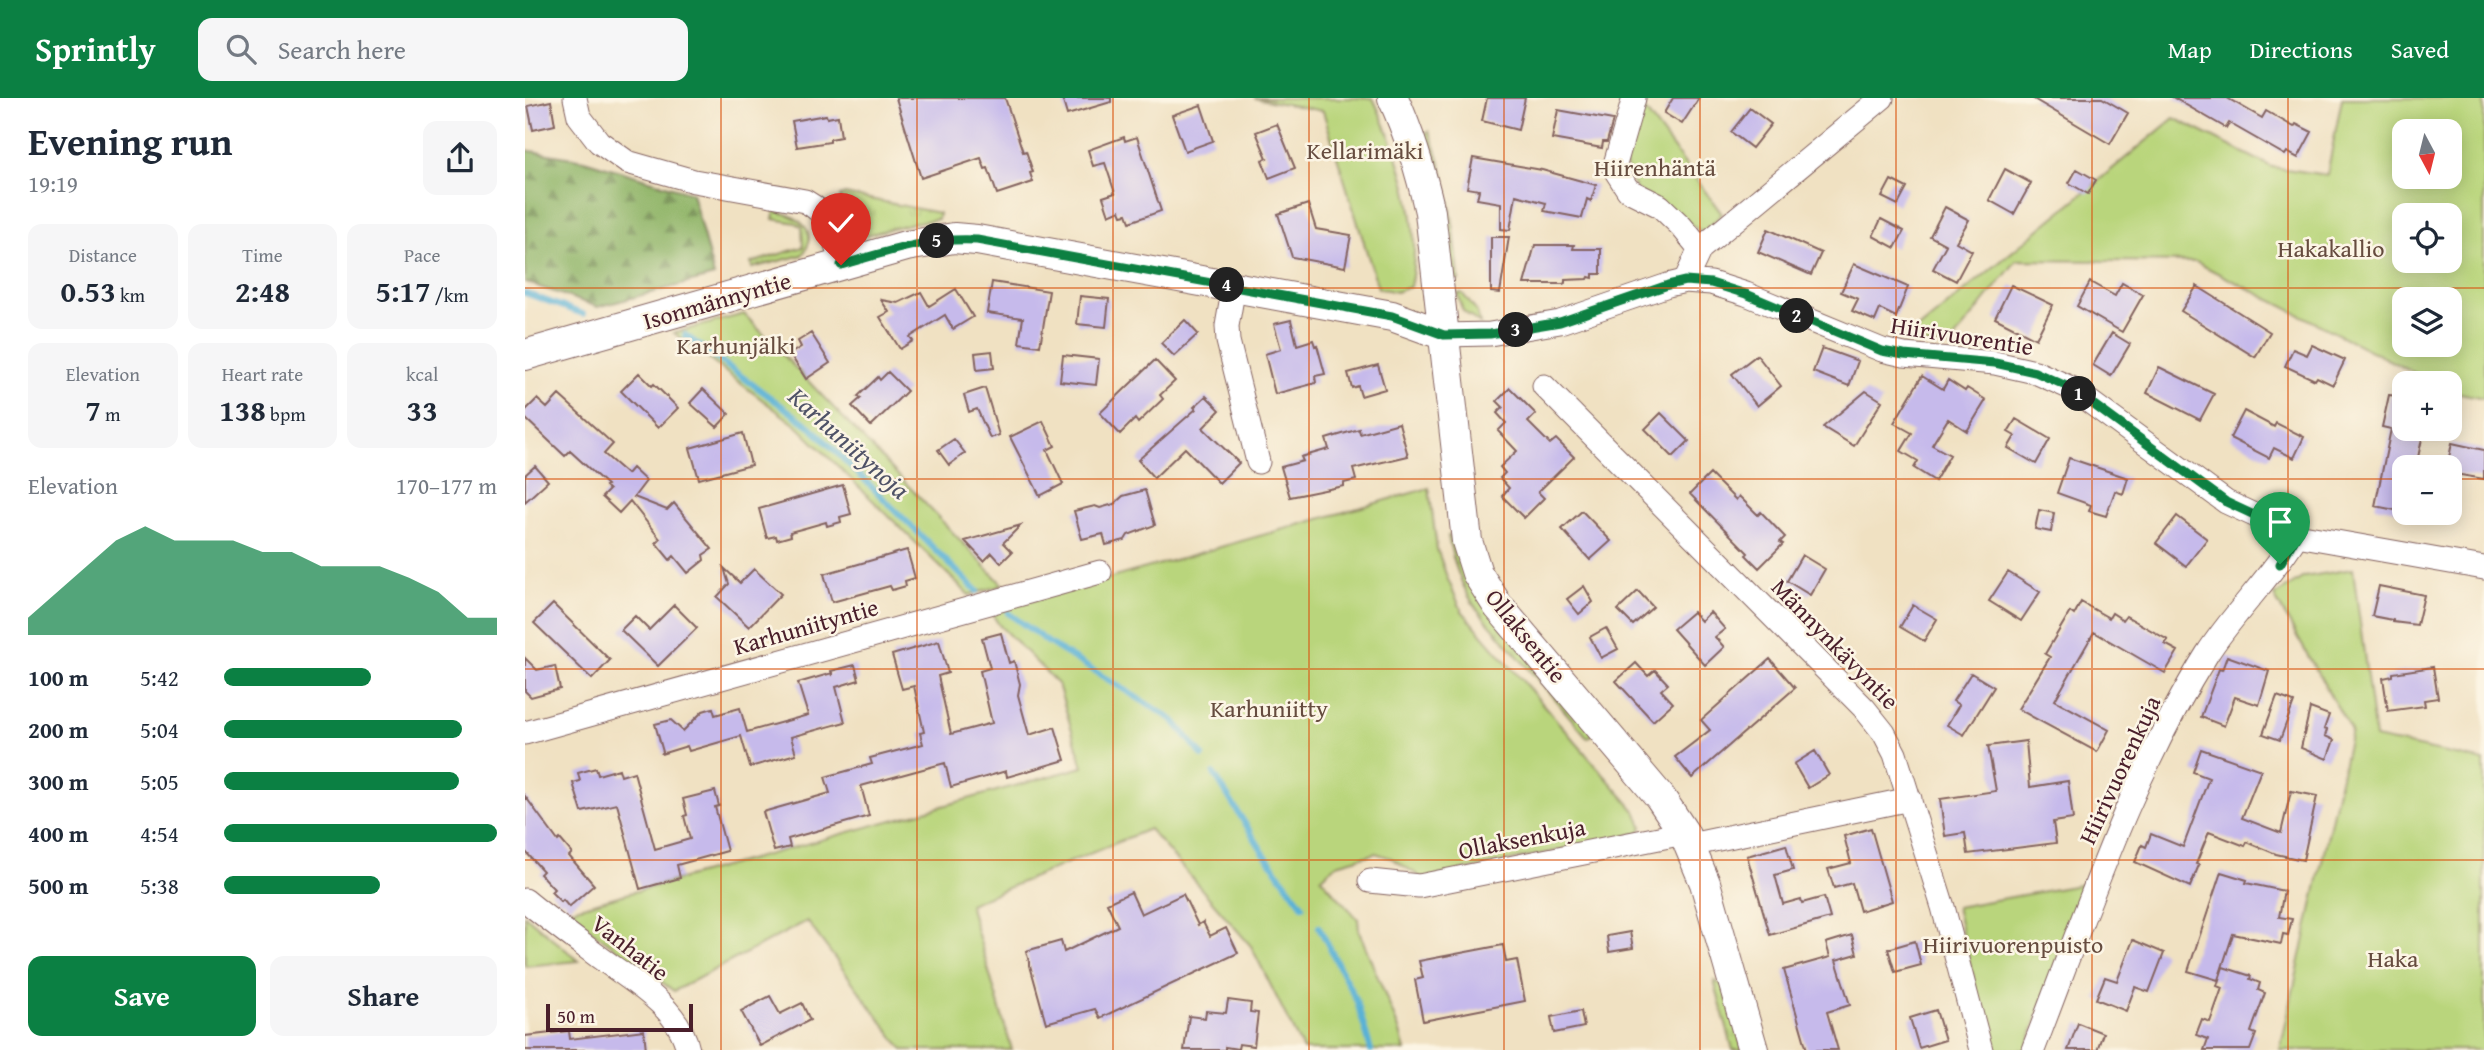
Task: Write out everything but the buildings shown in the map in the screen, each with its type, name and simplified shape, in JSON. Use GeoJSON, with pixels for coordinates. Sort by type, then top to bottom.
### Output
{"type":"FeatureCollection","features":[{"type":"Feature","properties":{"kind":"street"},"geometry":{"type":"LineString","coordinates":[[575,98],[579,116],[599,142],[627,162],[694,181],[805,201],[820,209],[829,223],[841,265]]}},
{"type":"Feature","properties":{"kind":"street","name":"Ollaksentie"},"geometry":{"type":"LineString","coordinates":[[1393,98],[1408,131],[1430,212],[1467,541],[1477,573],[1498,606],[1660,797],[1687,839],[1712,907],[1753,1050]]}},
{"type":"Feature","properties":{"kind":"street"},"geometry":{"type":"LineString","coordinates":[[1634,98],[1614,168],[1628,190],[1660,206],[1700,249]]}},
{"type":"Feature","properties":{"kind":"street"},"geometry":{"type":"LineString","coordinates":[[1685,281],[1700,249],[1882,98]]}},
{"type":"Feature","properties":{"kind":"street","name":"Isonmännyntie"},"geometry":{"type":"LineString","coordinates":[[525,355],[906,246],[954,239],[977,240],[1392,316],[1444,335]]}},
{"type":"Feature","properties":{"kind":"street","name":"Hiirivuorentie"},"geometry":{"type":"LineString","coordinates":[[1444,335],[1501,332],[1560,322],[1685,281],[1711,283],[1746,294],[1882,351],[1995,363],[2035,372],[2071,388],[2226,502],[2297,535],[2484,568]]}},
{"type":"Feature","properties":{"kind":"street"},"geometry":{"type":"LineString","coordinates":[[1234,286],[1227,326],[1228,341],[1258,462]]}},
{"type":"Feature","properties":{"kind":"street","name":"Männynkävyntie"},"geometry":{"type":"LineString","coordinates":[[1544,386],[1864,708],[1884,733],[1895,754],[1943,907],[1981,1050]]}},
{"type":"Feature","properties":{"kind":"street","name":"Hiirivuorenkuja"},"geometry":{"type":"LineString","coordinates":[[2033,1050],[2131,798],[2174,712],[2207,654],[2228,624],[2280,564],[2297,535]]}},
{"type":"Feature","properties":{"kind":"street","name":"Karhuniityntie"},"geometry":{"type":"LineString","coordinates":[[525,733],[1100,572]]}},
{"type":"Feature","properties":{"kind":"street","name":"Ollaksenkuja"},"geometry":{"type":"LineString","coordinates":[[1370,881],[1419,886],[1909,799]]}},
{"type":"Feature","properties":{"kind":"street","name":"Vanhatie"},"geometry":{"type":"LineString","coordinates":[[525,900],[641,986],[671,1015],[686,1039],[688,1050]]}},
{"type":"Feature","properties":{"kind":"green space","name":"Kellarimäki"},"geometry":{"type":"Polygon","coordinates":[[[1254,98],[1373,98],[1400,166],[1412,214],[1414,263],[1410,287],[1396,292],[1378,288],[1323,111],[1254,98]]]}},
{"type":"Feature","properties":{"kind":"green space","name":"Hiirenhäntä"},"geometry":{"type":"Polygon","coordinates":[[[1628,98],[1647,98],[1644,109],[1722,214],[1703,232],[1635,189],[1616,140],[1628,98]]]}},
{"type":"Feature","properties":{"kind":"green space","name":"Hakakallio"},"geometry":{"type":"Polygon","coordinates":[[[2342,98],[2484,98],[2484,398],[2462,393],[2462,371],[2410,371],[2196,262],[2017,260],[1949,346],[1903,342],[2174,118],[2272,167],[2327,175],[2342,98]]]}},
{"type":"Feature","properties":{"kind":"green space"},"geometry":{"type":"Polygon","coordinates":[[[1429,131],[1442,167],[1450,204],[1459,280],[1455,282],[1420,137],[1429,131]]]}},
{"type":"Feature","properties":{"kind":"green space"},"geometry":{"type":"Polygon","coordinates":[[[525,150],[584,160],[692,193],[714,276],[598,307],[525,282],[525,150]]]}},
{"type":"Feature","properties":{"kind":"green space"},"geometry":{"type":"Polygon","coordinates":[[[845,194],[939,213],[938,219],[860,237],[847,223],[843,214],[840,196],[845,194]]]}},
{"type":"Feature","properties":{"kind":"green space"},"geometry":{"type":"Polygon","coordinates":[[[775,211],[791,216],[804,225],[809,238],[807,246],[802,255],[752,268],[751,263],[803,247],[802,227],[796,223],[773,219],[775,211]]]}},
{"type":"Feature","properties":{"kind":"green space"},"geometry":{"type":"Polygon","coordinates":[[[1462,293],[1477,312],[1480,324],[1463,311],[1457,294],[1462,293]]]}},
{"type":"Feature","properties":{"kind":"green space","name":"Karhunjälki"},"geometry":{"type":"Polygon","coordinates":[[[744,314],[1003,585],[969,595],[797,426],[674,333],[744,314]]]}},
{"type":"Feature","properties":{"kind":"green space","name":"Karhuniitty"},"geometry":{"type":"Polygon","coordinates":[[[1429,488],[1437,549],[1462,611],[1637,813],[1642,827],[1639,833],[1424,879],[1391,858],[1376,853],[1337,864],[1321,878],[1358,919],[1359,931],[1405,1050],[1303,1050],[1251,946],[1149,829],[969,904],[1012,1050],[903,1050],[807,921],[674,991],[565,911],[1083,767],[1058,684],[999,625],[991,612],[1429,488]]]}},
{"type":"Feature","properties":{"kind":"green space"},"geometry":{"type":"Polygon","coordinates":[[[1455,534],[1594,733],[1588,738],[1476,608],[1452,555],[1448,536],[1455,534]]]}},
{"type":"Feature","properties":{"kind":"green space","name":"Haka"},"geometry":{"type":"Polygon","coordinates":[[[2353,569],[2375,738],[2484,761],[2484,1050],[2280,1050],[2351,731],[2274,596],[2304,577],[2353,569]]]}},
{"type":"Feature","properties":{"kind":"green space","name":"Hiirivuorenpuisto"},"geometry":{"type":"Polygon","coordinates":[[[2084,884],[2026,1050],[1991,1050],[1956,907],[2084,884]]]}},
{"type":"Feature","properties":{"kind":"green space"},"geometry":{"type":"Polygon","coordinates":[[[525,915],[579,961],[525,966],[525,915]]]}},
{"type":"Feature","properties":{"kind":"green space"},"geometry":{"type":"Polygon","coordinates":[[[1714,981],[1724,985],[1743,1050],[1733,1050],[1714,981]]]}},
{"type":"Feature","properties":{"kind":"waterway","name":"Karhuniitynoja"},"geometry":{"type":"LineString","coordinates":[[525,293],[583,314]]}},
{"type":"Feature","properties":{"kind":"waterway","name":"Karhuniitynoja"},"geometry":{"type":"LineString","coordinates":[[685,335],[811,427],[977,591]]}},
{"type":"Feature","properties":{"kind":"waterway","name":"Karhuniitynoja"},"geometry":{"type":"LineString","coordinates":[[1008,613],[1049,643],[1173,720],[1203,756]]}},
{"type":"Feature","properties":{"kind":"waterway","name":"Karhuniitynoja"},"geometry":{"type":"LineString","coordinates":[[1214,774],[1263,852],[1303,906]]}},
{"type":"Feature","properties":{"kind":"waterway","name":"Karhuniitynoja"},"geometry":{"type":"LineString","coordinates":[[1319,927],[1357,1002],[1371,1050]]}},
{"type":"Feature","properties":{"kind":"route"},"geometry":{"type":"LineString","coordinates":[[841,265],[906,246],[954,239],[977,240],[1392,316],[1444,335],[1524,330],[1622,303],[1668,285],[1685,281],[1711,283],[1746,294],[1882,351],[1995,363],[2035,372],[2071,388],[2226,502],[2297,535],[2280,564]]}}]}
